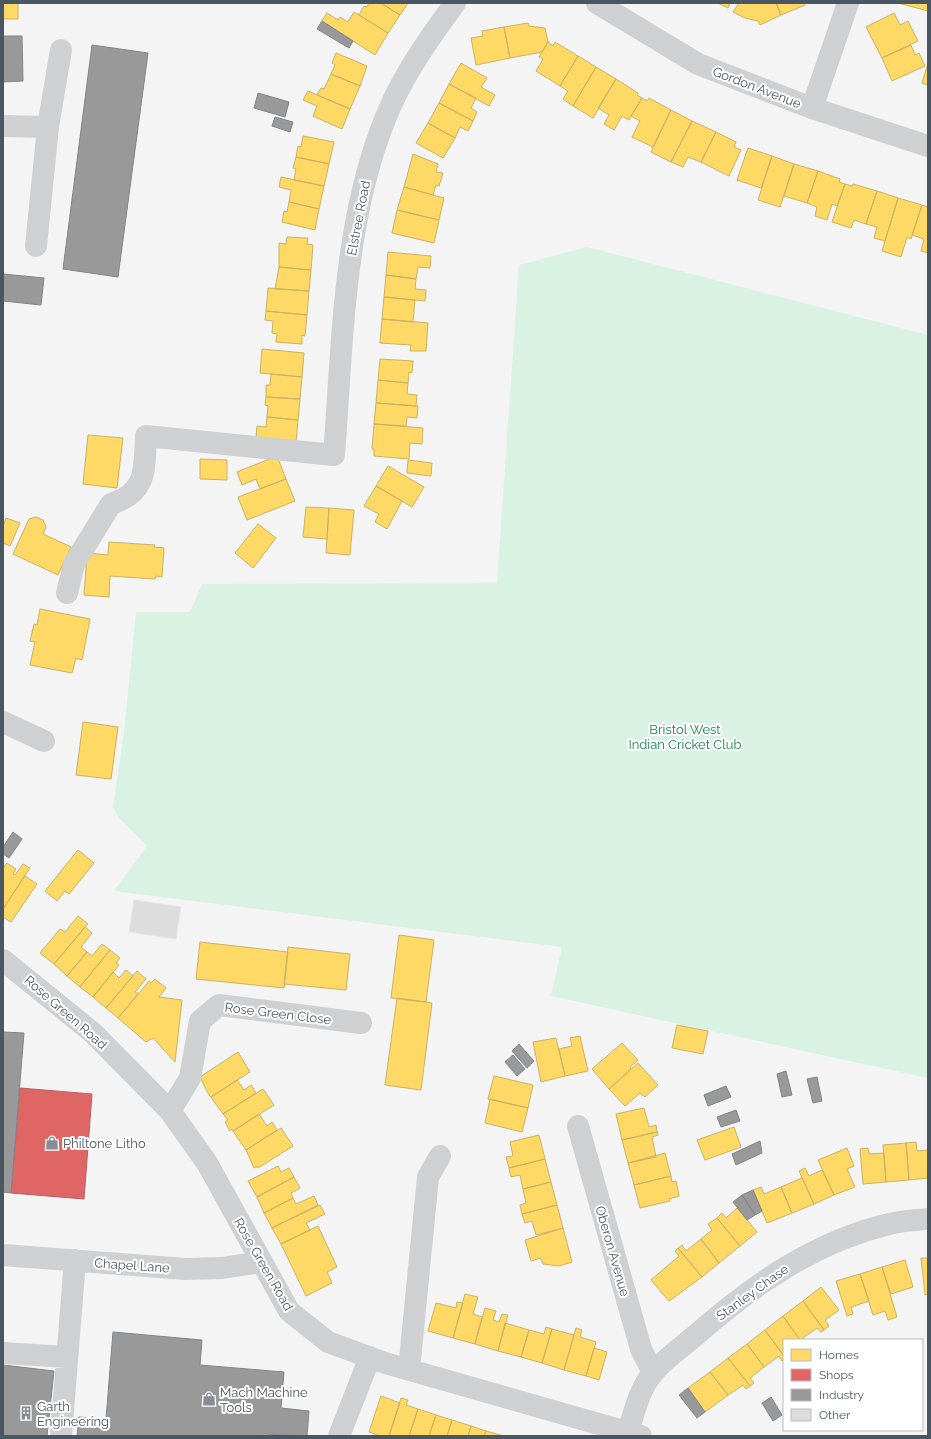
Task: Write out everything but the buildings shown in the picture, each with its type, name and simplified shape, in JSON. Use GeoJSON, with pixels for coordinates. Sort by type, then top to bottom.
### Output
{"type":"FeatureCollection","features":[{"type":"Feature","properties":{"kind":"street","name":"Elstree Road"},"geometry":{"type":"LineString","coordinates":[[66,593],[74,564],[111,504],[120,501],[135,492],[143,479],[146,436],[334,455],[351,245],[368,170],[388,112],[406,74],[424,44],[455,3]]}},
{"type":"Feature","properties":{"kind":"street","name":"Gordon Avenue"},"geometry":{"type":"LineString","coordinates":[[597,3],[698,64],[812,108],[928,146]]}},
{"type":"Feature","properties":{"kind":"street"},"geometry":{"type":"LineString","coordinates":[[812,108],[848,3]]}},
{"type":"Feature","properties":{"kind":"street"},"geometry":{"type":"LineString","coordinates":[[36,246],[48,127],[61,50]]}},
{"type":"Feature","properties":{"kind":"street"},"geometry":{"type":"LineString","coordinates":[[3,126],[48,127]]}},
{"type":"Feature","properties":{"kind":"street"},"geometry":{"type":"LineString","coordinates":[[3,722],[44,741]]}},
{"type":"Feature","properties":{"kind":"street","name":"Rose Green Road"},"geometry":{"type":"LineString","coordinates":[[3,960],[93,1033],[170,1111],[208,1163],[289,1311],[328,1342],[409,1370],[634,1434]]}},
{"type":"Feature","properties":{"kind":"street","name":"Rose Green Close"},"geometry":{"type":"LineString","coordinates":[[170,1111],[190,1078],[200,1021],[219,1006],[361,1023]]}},
{"type":"Feature","properties":{"kind":"street","name":"Oberon Avenue"},"geometry":{"type":"LineString","coordinates":[[578,1126],[641,1349],[652,1373]]}},
{"type":"Feature","properties":{"kind":"street"},"geometry":{"type":"LineString","coordinates":[[409,1370],[428,1177],[440,1156]]}},
{"type":"Feature","properties":{"kind":"street","name":"Stanley Chase"},"geometry":{"type":"LineString","coordinates":[[634,1434],[638,1401],[652,1373],[764,1280],[798,1259],[835,1241],[889,1224],[928,1218]]}},
{"type":"Feature","properties":{"kind":"street","name":"Chapel Lane"},"geometry":{"type":"LineString","coordinates":[[3,1255],[185,1269],[222,1268],[261,1262]]}},
{"type":"Feature","properties":{"kind":"street"},"geometry":{"type":"LineString","coordinates":[[61,1436],[75,1260]]}},
{"type":"Feature","properties":{"kind":"street"},"geometry":{"type":"LineString","coordinates":[[3,1353],[67,1357]]}},
{"type":"Feature","properties":{"kind":"street"},"geometry":{"type":"LineString","coordinates":[[340,1436],[370,1357]]}},
{"type":"Feature","properties":{"kind":"green space","name":"Bristol West Indian Cricket Club"},"geometry":{"type":"Polygon","coordinates":[[[587,247],[928,335],[928,1078],[551,996],[562,947],[114,891],[147,846],[119,818],[113,807],[124,732],[136,612],[190,612],[202,584],[497,583],[519,265],[587,247]]]}},
{"type":"Feature","properties":{"kind":"place","name":"Philtone Litho"},"geometry":{"type":"Point","coordinates":[52,1143]}},
{"type":"Feature","properties":{"kind":"place","name":"Mach Machine Tools"},"geometry":{"type":"Point","coordinates":[209,1399]}},
{"type":"Feature","properties":{"kind":"place","name":"Garth Engineering"},"geometry":{"type":"Point","coordinates":[26,1413]}}]}
